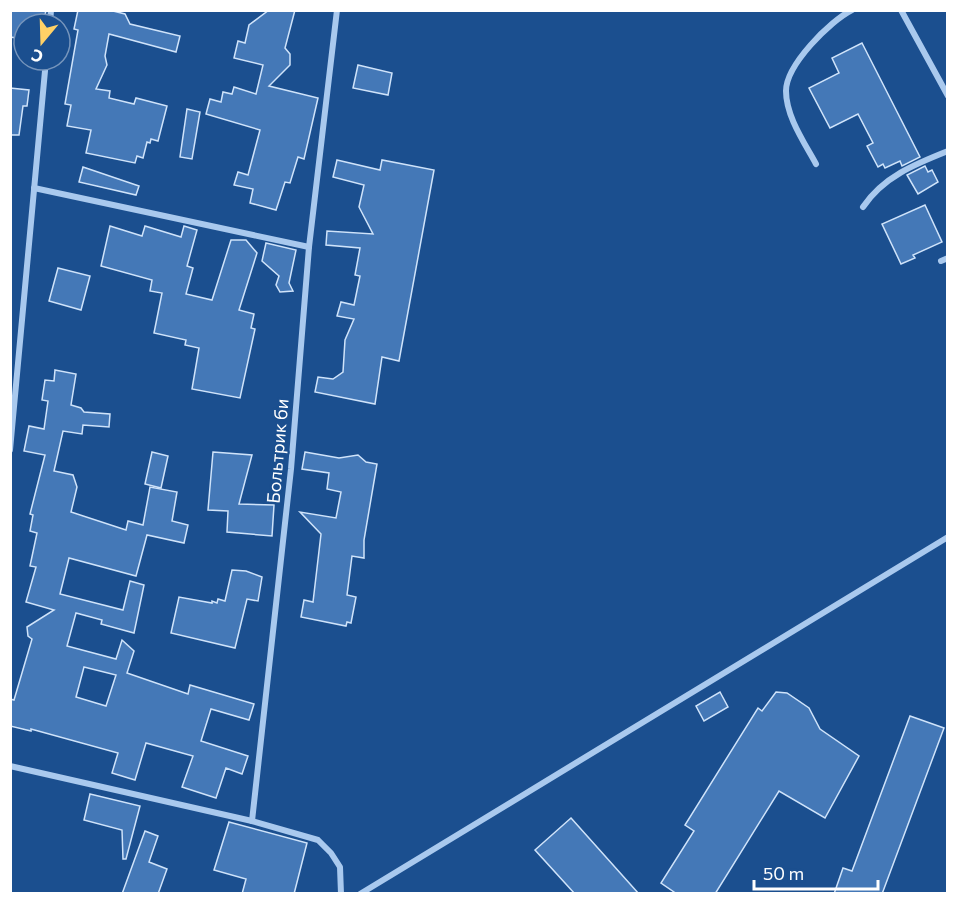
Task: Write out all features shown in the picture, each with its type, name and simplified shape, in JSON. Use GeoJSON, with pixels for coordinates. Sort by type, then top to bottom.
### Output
{"type":"FeatureCollection","features":[{"type":"Feature","properties":{"kind":"street","name":"Больтрик би"},"geometry":{"type":"LineString","coordinates":[[252,821],[291,469],[309,247],[338,10]]}},
{"type":"Feature","properties":{"kind":"street"},"geometry":{"type":"LineString","coordinates":[[816,164],[793,121],[786,90],[796,66],[816,37],[852,10]]}},
{"type":"Feature","properties":{"kind":"street"},"geometry":{"type":"LineString","coordinates":[[900,10],[948,96]]}},
{"type":"Feature","properties":{"kind":"street"},"geometry":{"type":"LineString","coordinates":[[10,450],[45,72]]}},
{"type":"Feature","properties":{"kind":"street"},"geometry":{"type":"LineString","coordinates":[[863,207],[875,190],[914,165],[948,151]]}},
{"type":"Feature","properties":{"kind":"street"},"geometry":{"type":"LineString","coordinates":[[34,188],[309,247]]}},
{"type":"Feature","properties":{"kind":"street"},"geometry":{"type":"LineString","coordinates":[[360,894],[948,537]]}},
{"type":"Feature","properties":{"kind":"street"},"geometry":{"type":"LineString","coordinates":[[10,766],[252,821],[318,840],[331,853],[340,867],[341,894]]}},
{"type":"Feature","properties":{"kind":"building"},"geometry":{"type":"Polygon","coordinates":[[[10,10],[46,10],[46,12],[12,12],[12,37],[10,37],[10,10]]]}},
{"type":"Feature","properties":{"kind":"building"},"geometry":{"type":"Polygon","coordinates":[[[78,10],[109,10],[125,14],[130,24],[180,36],[176,52],[109,34],[105,56],[107,65],[96,89],[110,91],[109,98],[134,104],[136,98],[167,106],[158,141],[151,139],[150,143],[147,142],[143,158],[137,156],[135,163],[86,153],[91,130],[67,126],[71,105],[65,104],[78,30],[74,29],[78,10]]]}},
{"type":"Feature","properties":{"kind":"building"},"geometry":{"type":"Polygon","coordinates":[[[269,10],[295,10],[285,48],[290,54],[290,65],[269,86],[318,98],[304,159],[298,157],[290,183],[285,182],[276,210],[250,203],[253,189],[234,185],[238,172],[248,175],[260,130],[206,114],[210,99],[221,102],[223,92],[232,94],[234,87],[256,94],[263,65],[234,58],[238,41],[245,43],[249,25],[269,10]]]}},
{"type":"Feature","properties":{"kind":"building"},"geometry":{"type":"Polygon","coordinates":[[[862,43],[920,157],[902,166],[900,161],[885,168],[883,164],[878,167],[867,146],[873,143],[858,114],[830,128],[809,88],[839,73],[832,58],[862,43]]]}},
{"type":"Feature","properties":{"kind":"building"},"geometry":{"type":"Polygon","coordinates":[[[358,65],[392,73],[388,95],[353,88],[358,65]]]}},
{"type":"Feature","properties":{"kind":"building"},"geometry":{"type":"Polygon","coordinates":[[[10,88],[29,90],[27,106],[23,106],[19,135],[10,135],[10,88]]]}},
{"type":"Feature","properties":{"kind":"building"},"geometry":{"type":"Polygon","coordinates":[[[187,109],[200,112],[192,159],[180,157],[187,109]]]}},
{"type":"Feature","properties":{"kind":"building"},"geometry":{"type":"Polygon","coordinates":[[[337,160],[380,170],[382,160],[434,170],[399,361],[382,357],[375,404],[315,392],[318,377],[333,379],[343,372],[345,340],[354,319],[337,316],[341,302],[354,305],[360,276],[355,275],[360,248],[326,245],[327,231],[373,234],[359,207],[364,185],[333,177],[337,160]]]}},
{"type":"Feature","properties":{"kind":"building"},"geometry":{"type":"Polygon","coordinates":[[[925,166],[928,172],[932,170],[938,182],[918,194],[907,175],[925,166]]]}},
{"type":"Feature","properties":{"kind":"building"},"geometry":{"type":"Polygon","coordinates":[[[83,167],[139,186],[136,195],[79,182],[83,167]]]}},
{"type":"Feature","properties":{"kind":"building"},"geometry":{"type":"Polygon","coordinates":[[[925,205],[942,242],[913,255],[915,258],[901,264],[882,224],[925,205]]]}},
{"type":"Feature","properties":{"kind":"building"},"geometry":{"type":"Polygon","coordinates":[[[110,226],[142,236],[145,226],[181,237],[184,226],[197,230],[187,266],[193,268],[186,294],[212,300],[231,240],[246,240],[257,253],[239,310],[254,314],[251,328],[255,329],[240,398],[192,389],[199,348],[185,345],[186,340],[154,333],[162,293],[150,291],[152,280],[101,266],[110,226]]]}},
{"type":"Feature","properties":{"kind":"building"},"geometry":{"type":"Polygon","coordinates":[[[266,243],[296,250],[289,283],[293,291],[280,292],[276,285],[279,276],[262,261],[266,243]]]}},
{"type":"Feature","properties":{"kind":"building"},"geometry":{"type":"Polygon","coordinates":[[[58,268],[90,276],[81,310],[49,301],[58,268]]]}},
{"type":"Feature","properties":{"kind":"building"},"geometry":{"type":"Polygon","coordinates":[[[55,370],[76,374],[71,405],[81,408],[84,412],[110,414],[109,427],[83,425],[82,434],[63,431],[54,471],[73,475],[77,487],[71,512],[126,530],[128,521],[143,525],[150,487],[177,492],[172,521],[188,525],[184,543],[147,535],[136,576],[69,558],[60,594],[123,610],[130,581],[144,585],[134,633],[101,624],[102,620],[76,613],[67,646],[116,659],[122,640],[134,651],[127,673],[188,694],[190,685],[254,704],[249,720],[211,709],[201,741],[248,756],[242,774],[226,768],[216,798],[182,787],[193,756],[146,743],[135,780],[112,773],[118,753],[31,729],[31,731],[10,726],[10,699],[14,700],[32,639],[28,636],[27,627],[54,610],[26,602],[36,567],[30,566],[37,533],[30,531],[33,515],[30,514],[45,455],[24,451],[29,426],[44,429],[48,401],[42,400],[45,380],[54,381],[55,370]],[[84,667],[76,697],[106,706],[116,675],[84,667]]]}},
{"type":"Feature","properties":{"kind":"building"},"geometry":{"type":"Polygon","coordinates":[[[152,452],[168,456],[161,488],[145,484],[152,452]]]}},
{"type":"Feature","properties":{"kind":"building"},"geometry":{"type":"Polygon","coordinates":[[[213,452],[252,455],[239,504],[274,505],[272,536],[227,532],[228,511],[208,510],[213,452]]]}},
{"type":"Feature","properties":{"kind":"building"},"geometry":{"type":"Polygon","coordinates":[[[305,452],[339,458],[358,455],[366,462],[377,464],[364,540],[364,558],[352,556],[347,595],[356,597],[351,623],[347,622],[346,626],[301,617],[304,600],[313,602],[321,534],[300,512],[336,518],[341,492],[327,489],[329,473],[302,469],[305,452]]]}},
{"type":"Feature","properties":{"kind":"building"},"geometry":{"type":"Polygon","coordinates":[[[232,570],[246,571],[262,577],[258,601],[247,599],[235,648],[171,633],[179,597],[212,603],[212,601],[217,603],[218,599],[225,601],[232,570]]]}},
{"type":"Feature","properties":{"kind":"building"},"geometry":{"type":"Polygon","coordinates":[[[720,692],[728,707],[704,721],[696,706],[720,692]]]}},
{"type":"Feature","properties":{"kind":"building"},"geometry":{"type":"Polygon","coordinates":[[[776,692],[787,693],[809,708],[820,729],[859,756],[825,818],[779,791],[715,894],[677,894],[661,883],[694,831],[685,825],[758,708],[762,711],[776,692]]]}},
{"type":"Feature","properties":{"kind":"building"},"geometry":{"type":"Polygon","coordinates":[[[910,716],[944,728],[882,894],[834,894],[843,868],[852,871],[910,716]]]}},
{"type":"Feature","properties":{"kind":"building"},"geometry":{"type":"Polygon","coordinates":[[[90,794],[140,806],[126,859],[123,859],[122,830],[84,820],[90,794]]]}},
{"type":"Feature","properties":{"kind":"building"},"geometry":{"type":"Polygon","coordinates":[[[571,818],[639,894],[575,894],[535,850],[571,818]]]}},
{"type":"Feature","properties":{"kind":"building"},"geometry":{"type":"Polygon","coordinates":[[[229,822],[307,843],[294,894],[242,894],[246,879],[214,870],[229,822]]]}},
{"type":"Feature","properties":{"kind":"building"},"geometry":{"type":"Polygon","coordinates":[[[145,831],[158,836],[149,862],[167,869],[158,894],[122,894],[145,831]]]}}]}
